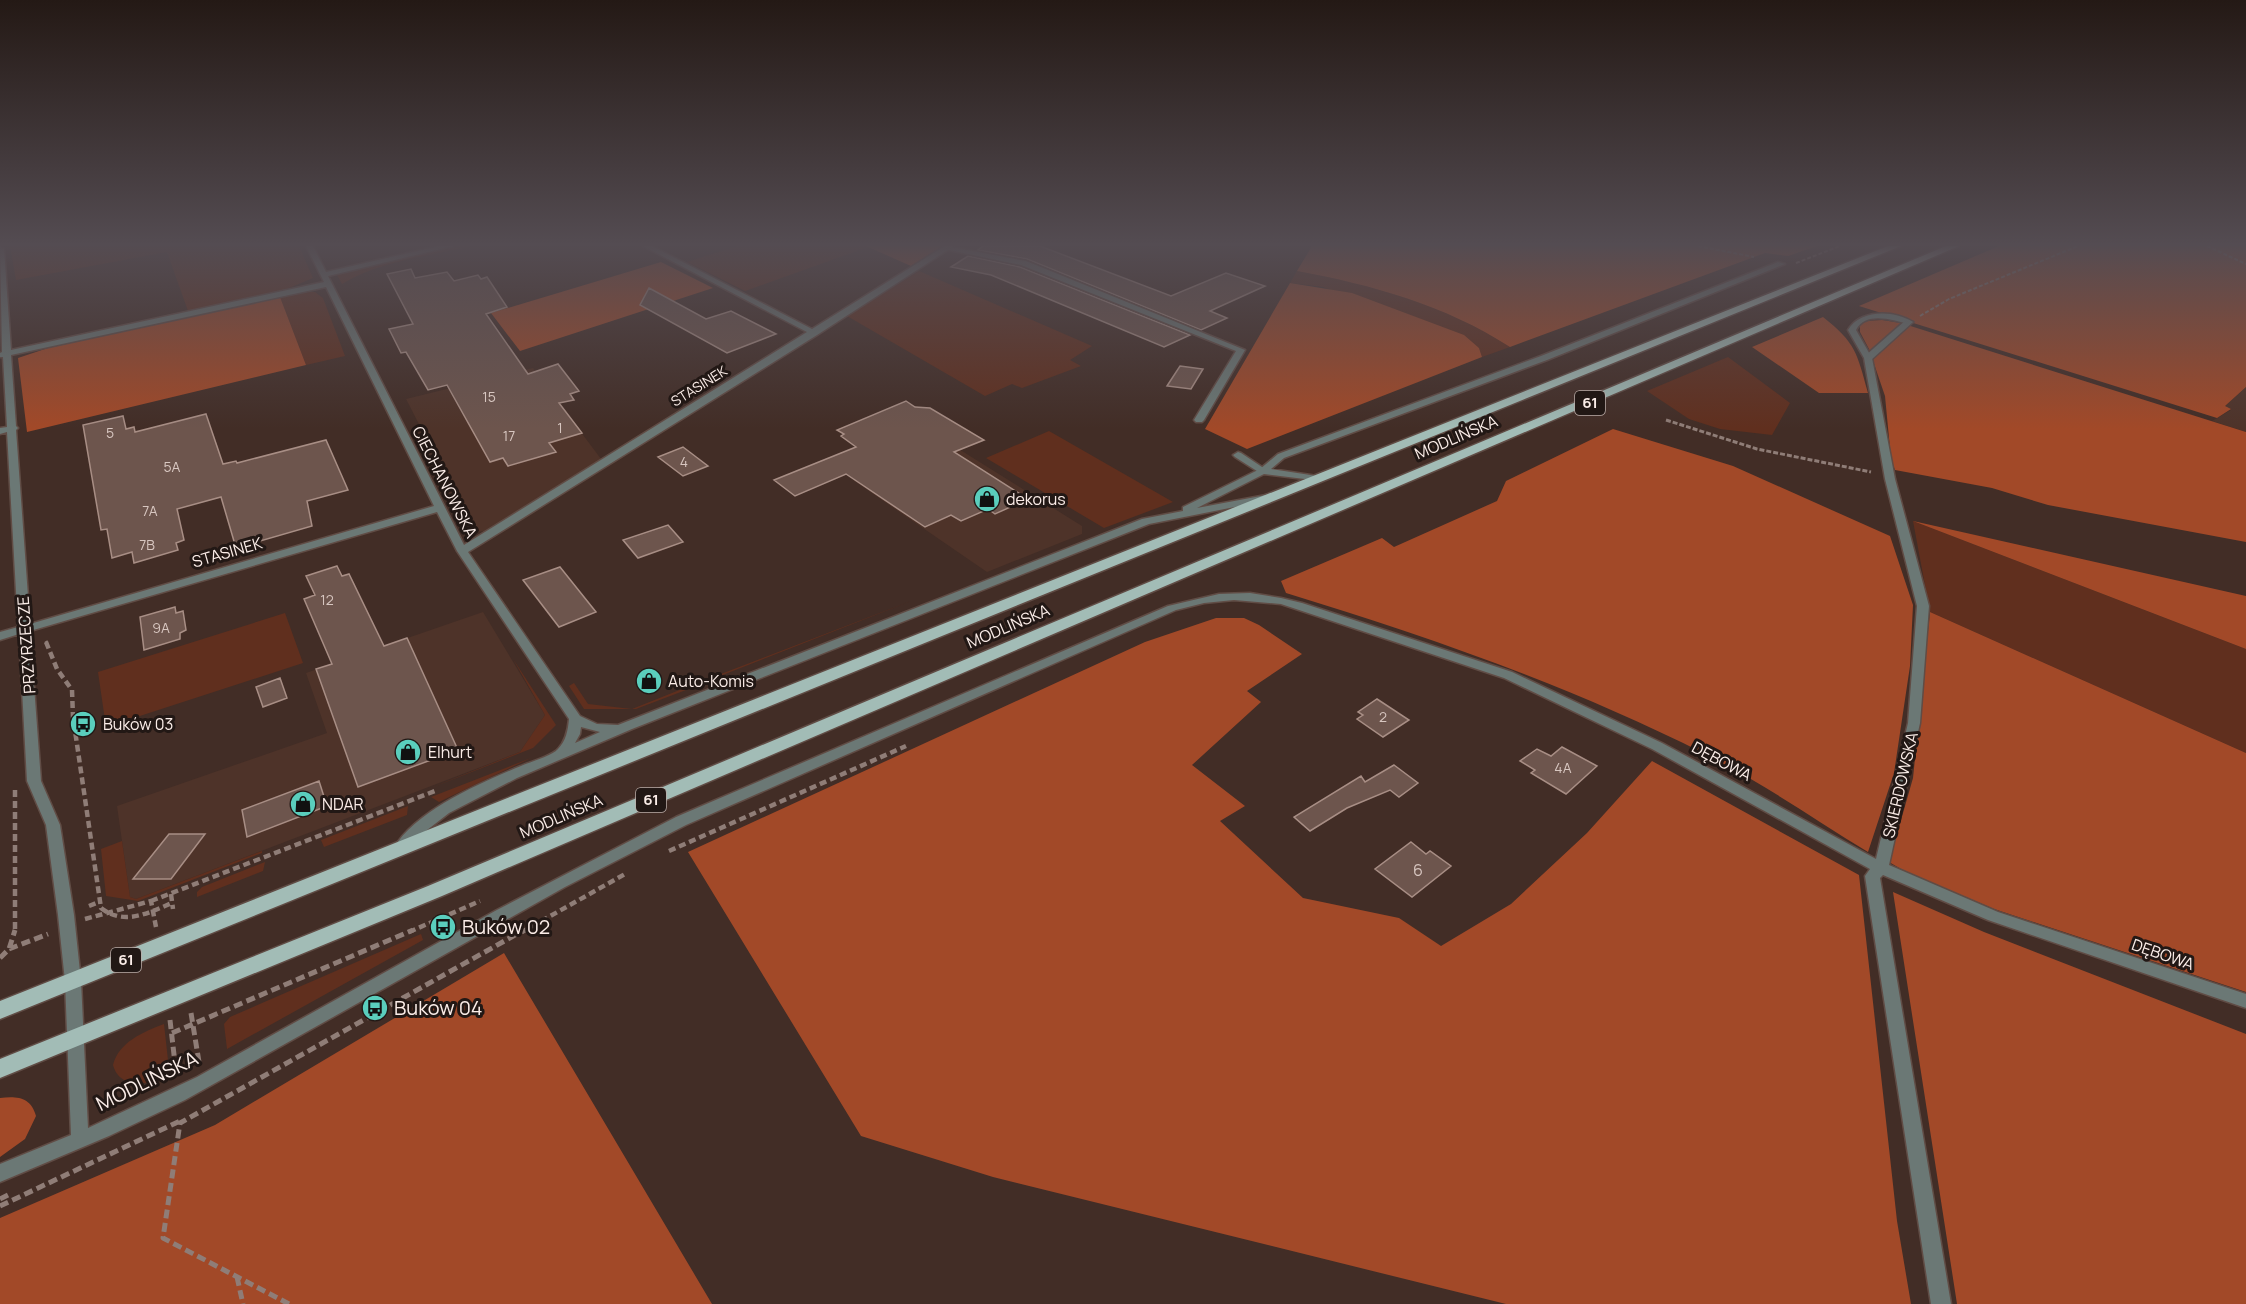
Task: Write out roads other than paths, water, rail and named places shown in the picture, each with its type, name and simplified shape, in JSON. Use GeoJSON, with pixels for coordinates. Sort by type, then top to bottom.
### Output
{"type":"FeatureCollection","features":[{"type":"Feature","properties":{"kind":"main road","name":"MODLIŃSKA"},"geometry":{"type":"LineString","coordinates":[[0,1010],[1746,307]]}},
{"type":"Feature","properties":{"kind":"main road","name":"MODLIŃSKA"},"geometry":{"type":"LineString","coordinates":[[0,1069],[446,887],[1812,307]]}},
{"type":"Feature","properties":{"kind":"street","name":"PRZYRZECZE"},"geometry":{"type":"LineString","coordinates":[[2,307],[4,355],[13,428],[34,782],[53,825],[73,981],[75,1037]]}},
{"type":"Feature","properties":{"kind":"street"},"geometry":{"type":"LineString","coordinates":[[4,355],[210,307]]}},
{"type":"Feature","properties":{"kind":"street","name":"CIECHANOWSKA"},"geometry":{"type":"LineString","coordinates":[[338,307],[462,551],[575,719]]}},
{"type":"Feature","properties":{"kind":"street"},"geometry":{"type":"LineString","coordinates":[[764,307],[814,333]]}},
{"type":"Feature","properties":{"kind":"street","name":"STASINEK"},"geometry":{"type":"LineString","coordinates":[[462,551],[855,307]]}},
{"type":"Feature","properties":{"kind":"street"},"geometry":{"type":"LineString","coordinates":[[1133,307],[1241,350],[1199,420]]}},
{"type":"Feature","properties":{"kind":"street"},"geometry":{"type":"LineString","coordinates":[[1174,516],[1263,471],[1281,456],[1544,358],[1673,307]]}},
{"type":"Feature","properties":{"kind":"street","name":"SKIERDOWSKA"},"geometry":{"type":"LineString","coordinates":[[1868,358],[1910,322],[1880,316],[1865,318],[1854,325],[1852,330],[1868,358],[1890,479],[1923,606],[1914,723],[1881,867],[1872,876],[1941,1304]]}},
{"type":"Feature","properties":{"kind":"street"},"geometry":{"type":"LineString","coordinates":[[0,431],[13,428]]}},
{"type":"Feature","properties":{"kind":"street"},"geometry":{"type":"LineString","coordinates":[[1238,455],[1263,471],[1317,479]]}},
{"type":"Feature","properties":{"kind":"street","name":"MODLIŃSKA"},"geometry":{"type":"LineString","coordinates":[[401,849],[417,830],[444,809],[564,751],[1146,521],[1276,496]]}},
{"type":"Feature","properties":{"kind":"street","name":"STASINEK"},"geometry":{"type":"LineString","coordinates":[[0,636],[439,508]]}},
{"type":"Feature","properties":{"kind":"street","name":"DĘBOWA"},"geometry":{"type":"LineString","coordinates":[[1172,608],[1195,600],[1224,595],[1272,598],[1508,675],[1657,746],[1881,867],[1993,916],[2246,1001]]}},
{"type":"Feature","properties":{"kind":"street","name":"MODLIŃSKA"},"geometry":{"type":"LineString","coordinates":[[0,1173],[80,1140],[202,1082],[606,856],[681,821],[1172,608]]}},
{"type":"Feature","properties":{"kind":"street"},"geometry":{"type":"LineString","coordinates":[[564,751],[574,734],[575,719],[595,728],[627,726]]}},
{"type":"Feature","properties":{"kind":"street","name":"MODLIŃSKA"},"geometry":{"type":"LineString","coordinates":[[75,1037],[80,1140]]}},
{"type":"Feature","properties":{"kind":"place","name":"dekorus"},"geometry":{"type":"Point","coordinates":[987,499]}},
{"type":"Feature","properties":{"kind":"place","name":"Auto-Komis"},"geometry":{"type":"Point","coordinates":[649,681]}},
{"type":"Feature","properties":{"kind":"place","name":"Buków 03"},"geometry":{"type":"Point","coordinates":[83,724]}},
{"type":"Feature","properties":{"kind":"place","name":"Elhurt"},"geometry":{"type":"Point","coordinates":[408,752]}},
{"type":"Feature","properties":{"kind":"place","name":"NDAR"},"geometry":{"type":"Point","coordinates":[303,804]}},
{"type":"Feature","properties":{"kind":"place","name":"Buków 02"},"geometry":{"type":"Point","coordinates":[443,927]}},
{"type":"Feature","properties":{"kind":"place","name":"Buków 04"},"geometry":{"type":"Point","coordinates":[375,1008]}}]}
